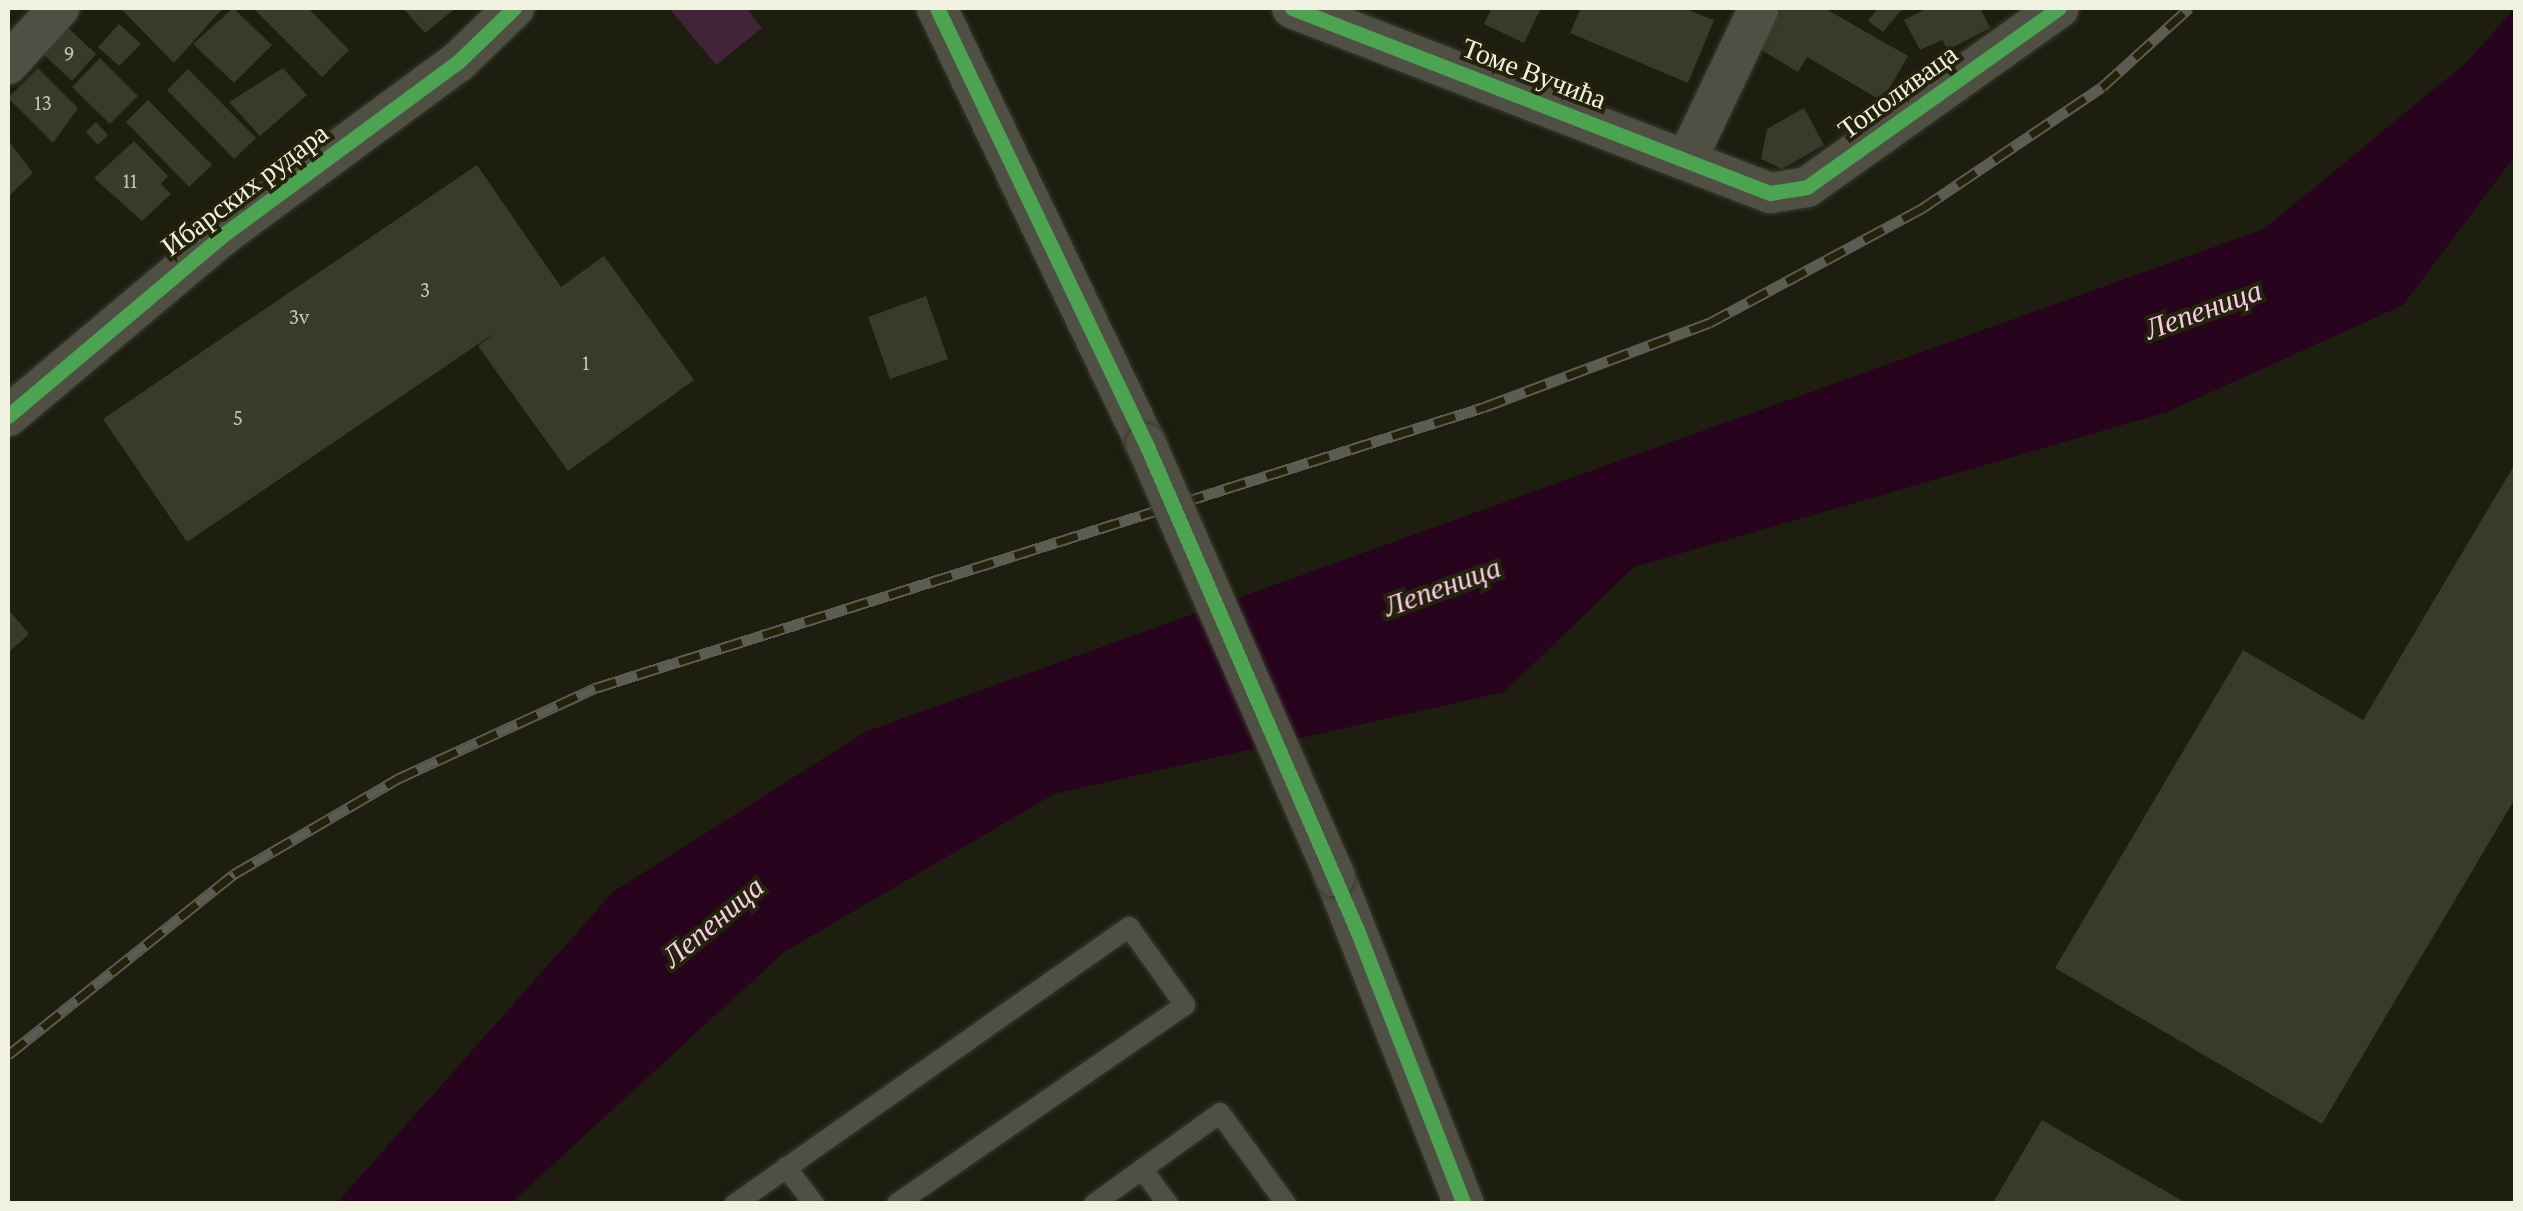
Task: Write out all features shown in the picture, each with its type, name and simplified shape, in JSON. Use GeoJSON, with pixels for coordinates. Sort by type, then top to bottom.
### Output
{"type":"FeatureCollection","features":[{"type":"Feature","properties":{"kind":"street"},"geometry":{"type":"LineString","coordinates":[[8,64],[60,8]]}},
{"type":"Feature","properties":{"kind":"street","name":"Ибарских рудара"},"geometry":{"type":"LineString","coordinates":[[8,416],[223,235],[458,62],[514,8]]}},
{"type":"Feature","properties":{"kind":"street"},"geometry":{"type":"LineString","coordinates":[[937,8],[1146,444],[1335,877],[1464,1204]]}},
{"type":"Feature","properties":{"kind":"street","name":"Томе Вучића"},"geometry":{"type":"LineString","coordinates":[[1292,8],[1756,190]]}},
{"type":"Feature","properties":{"kind":"street"},"geometry":{"type":"LineString","coordinates":[[1687,160],[1759,8]]}},
{"type":"Feature","properties":{"kind":"street","name":"Тополиваца"},"geometry":{"type":"LineString","coordinates":[[1756,190],[1808,186],[2059,8]]}},
{"type":"Feature","properties":{"kind":"lane"},"geometry":{"type":"LineString","coordinates":[[734,1204],[1129,927],[1185,1005],[897,1204]]}},
{"type":"Feature","properties":{"kind":"lane"},"geometry":{"type":"LineString","coordinates":[[1094,1204],[1220,1113],[1286,1204]]}},
{"type":"Feature","properties":{"kind":"lane"},"geometry":{"type":"LineString","coordinates":[[786,1168],[814,1204]]}},
{"type":"Feature","properties":{"kind":"lane"},"geometry":{"type":"LineString","coordinates":[[1142,1169],[1168,1204]]}},
{"type":"Feature","properties":{"kind":"shaded area"},"geometry":{"type":"Polygon","coordinates":[[[669,8],[746,8],[762,28],[716,65],[669,8]]]}},
{"type":"Feature","properties":{"kind":"water","name":"Лепеница"},"geometry":{"type":"Polygon","coordinates":[[[2515,8],[2515,156],[2403,305],[2167,412],[1634,567],[1504,692],[1054,794],[784,952],[511,1203],[336,1204],[613,892],[865,732],[2264,229],[2467,62],[2515,8]]]}},
{"type":"Feature","properties":{"kind":"building"},"geometry":{"type":"Polygon","coordinates":[[[120,8],[223,8],[174,63],[120,8]]]}},
{"type":"Feature","properties":{"kind":"building"},"geometry":{"type":"Polygon","coordinates":[[[233,8],[272,45],[234,83],[193,44],[233,8]]]}},
{"type":"Feature","properties":{"kind":"building"},"geometry":{"type":"Polygon","coordinates":[[[253,8],[308,8],[349,50],[322,77],[253,8]]]}},
{"type":"Feature","properties":{"kind":"building"},"geometry":{"type":"Polygon","coordinates":[[[403,8],[456,8],[425,33],[403,8]]]}},
{"type":"Feature","properties":{"kind":"building"},"geometry":{"type":"Polygon","coordinates":[[[1492,8],[1541,8],[1524,43],[1484,24],[1492,8]]]}},
{"type":"Feature","properties":{"kind":"building"},"geometry":{"type":"Polygon","coordinates":[[[1581,8],[1683,8],[1714,20],[1688,83],[1570,33],[1581,8]]]}},
{"type":"Feature","properties":{"kind":"building"},"geometry":{"type":"Polygon","coordinates":[[[1782,8],[1824,8],[1908,56],[1882,101],[1807,57],[1798,72],[1758,48],[1782,8]]]}},
{"type":"Feature","properties":{"kind":"building"},"geometry":{"type":"Polygon","coordinates":[[[1878,8],[1903,8],[1883,32],[1868,21],[1878,8]]]}},
{"type":"Feature","properties":{"kind":"building"},"geometry":{"type":"Polygon","coordinates":[[[1928,8],[1980,8],[1990,28],[1948,50],[1942,40],[1920,50],[1904,20],[1928,8]]]}},
{"type":"Feature","properties":{"kind":"building"},"geometry":{"type":"Polygon","coordinates":[[[119,24],[141,44],[119,66],[98,47],[119,24]]]}},
{"type":"Feature","properties":{"kind":"building"},"geometry":{"type":"Polygon","coordinates":[[[66,26],[96,54],[72,81],[42,53],[66,26]]]}},
{"type":"Feature","properties":{"kind":"building"},"geometry":{"type":"Polygon","coordinates":[[[100,58],[138,96],[110,124],[72,87],[100,58]]]}},
{"type":"Feature","properties":{"kind":"building"},"geometry":{"type":"Polygon","coordinates":[[[38,68],[78,108],[53,143],[8,98],[38,68]]]}},
{"type":"Feature","properties":{"kind":"building"},"geometry":{"type":"Polygon","coordinates":[[[283,68],[307,95],[260,136],[229,102],[283,68]]]}},
{"type":"Feature","properties":{"kind":"building"},"geometry":{"type":"Polygon","coordinates":[[[188,69],[256,138],[234,159],[167,90],[188,69]]]}},
{"type":"Feature","properties":{"kind":"building"},"geometry":{"type":"Polygon","coordinates":[[[148,100],[212,165],[189,187],[126,122],[148,100]]]}},
{"type":"Feature","properties":{"kind":"building"},"geometry":{"type":"Polygon","coordinates":[[[1804,108],[1824,145],[1782,169],[1761,159],[1767,129],[1804,108]]]}},
{"type":"Feature","properties":{"kind":"building"},"geometry":{"type":"Polygon","coordinates":[[[96,122],[108,135],[98,145],[86,132],[96,122]]]}},
{"type":"Feature","properties":{"kind":"building"},"geometry":{"type":"Polygon","coordinates":[[[8,140],[33,173],[8,197],[8,140]]]}},
{"type":"Feature","properties":{"kind":"building"},"geometry":{"type":"Polygon","coordinates":[[[134,141],[168,176],[161,184],[171,194],[142,221],[94,178],[134,141]]]}},
{"type":"Feature","properties":{"kind":"building"},"geometry":{"type":"Polygon","coordinates":[[[477,165],[561,287],[604,256],[694,380],[568,471],[478,346],[496,332],[187,542],[103,419],[477,165]]]}},
{"type":"Feature","properties":{"kind":"building"},"geometry":{"type":"Polygon","coordinates":[[[926,296],[948,359],[890,379],[868,317],[926,296]]]}},
{"type":"Feature","properties":{"kind":"building"},"geometry":{"type":"Polygon","coordinates":[[[2516,462],[2516,797],[2322,1124],[2055,968],[2243,650],[2363,720],[2516,462]]]}},
{"type":"Feature","properties":{"kind":"building"},"geometry":{"type":"Polygon","coordinates":[[[8,609],[29,634],[10,651],[8,648],[8,609]]]}},
{"type":"Feature","properties":{"kind":"building"},"geometry":{"type":"Polygon","coordinates":[[[2042,1120],[2188,1204],[1992,1204],[2042,1120]]]}},
{"type":"Feature","properties":{"kind":"railway"},"geometry":{"type":"LineString","coordinates":[[8,1055],[234,874],[397,779],[595,688],[1484,407],[1709,323],[1921,209],[2102,87],[2189,8]]}},
{"type":"Feature","properties":{"kind":"cycle path"},"geometry":{"type":"LineString","coordinates":[[8,416],[223,235],[458,62],[514,8]]}},
{"type":"Feature","properties":{"kind":"cycle path"},"geometry":{"type":"LineString","coordinates":[[937,8],[1146,444],[1357,930],[1464,1204]]}},
{"type":"Feature","properties":{"kind":"cycle path"},"geometry":{"type":"LineString","coordinates":[[1292,8],[1770,193],[1807,187],[2059,8]]}}]}
